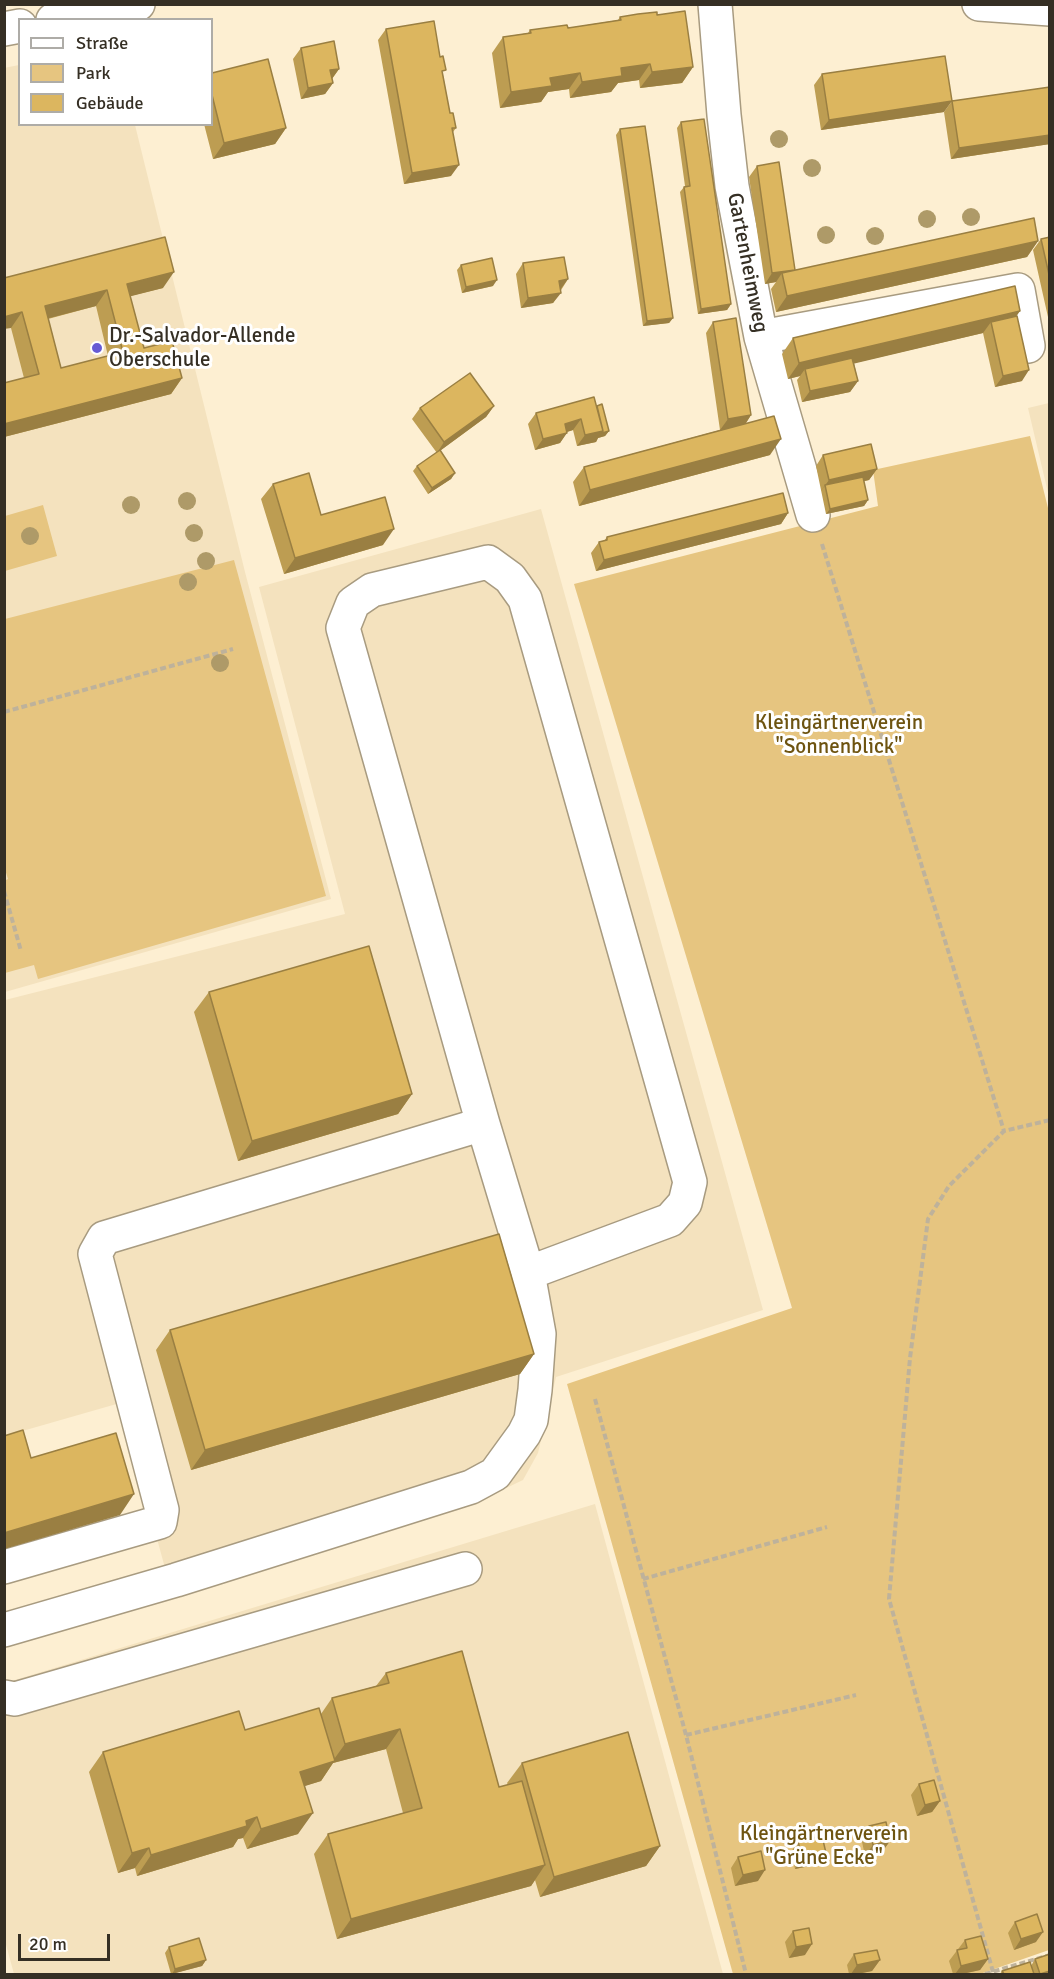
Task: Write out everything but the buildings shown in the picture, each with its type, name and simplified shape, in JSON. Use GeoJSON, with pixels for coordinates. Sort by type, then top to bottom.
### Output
{"type":"FeatureCollection","features":[{"type":"Feature","properties":{"kind":"street"},"geometry":{"type":"LineString","coordinates":[[64,18],[138,4]]}},
{"type":"Feature","properties":{"kind":"street","name":"Gartenheimweg"},"geometry":{"type":"LineString","coordinates":[[715,4],[723,115],[732,186],[761,337],[813,515]]}},
{"type":"Feature","properties":{"kind":"street"},"geometry":{"type":"LineString","coordinates":[[979,4],[1050,9]]}},
{"type":"Feature","properties":{"kind":"street"},"geometry":{"type":"LineString","coordinates":[[761,337],[1018,290],[1028,346]]}},
{"type":"Feature","properties":{"kind":"street"},"geometry":{"type":"LineString","coordinates":[[4,1630],[176,1580],[471,1487],[495,1474],[524,1434],[531,1420],[539,1334],[528,1273],[483,1124],[343,628],[353,603],[372,590],[488,562],[510,578],[525,599],[690,1182],[685,1203],[670,1220],[528,1273]]}},
{"type":"Feature","properties":{"kind":"street"},"geometry":{"type":"LineString","coordinates":[[4,1567],[160,1522],[162,1510],[95,1254],[104,1238],[483,1124]]}},
{"type":"Feature","properties":{"kind":"street"},"geometry":{"type":"LineString","coordinates":[[4,1696],[15,1699],[465,1569]]}},
{"type":"Feature","properties":{"kind":"path"},"geometry":{"type":"LineString","coordinates":[[813,515],[1004,1131]]}},
{"type":"Feature","properties":{"kind":"path"},"geometry":{"type":"LineString","coordinates":[[4,712],[233,649]]}},
{"type":"Feature","properties":{"kind":"path"},"geometry":{"type":"LineString","coordinates":[[4,891],[21,951]]}},
{"type":"Feature","properties":{"kind":"path"},"geometry":{"type":"LineString","coordinates":[[993,1972],[889,1599],[910,1358],[928,1219],[949,1186],[1004,1131],[1050,1120]]}},
{"type":"Feature","properties":{"kind":"path"},"geometry":{"type":"LineString","coordinates":[[595,1399],[686,1735],[746,1974]]}},
{"type":"Feature","properties":{"kind":"path"},"geometry":{"type":"LineString","coordinates":[[644,1579],[827,1527]]}},
{"type":"Feature","properties":{"kind":"path"},"geometry":{"type":"LineString","coordinates":[[686,1735],[856,1695]]}},
{"type":"Feature","properties":{"kind":"path"},"geometry":{"type":"LineString","coordinates":[[985,1974],[1050,1955]]}},
{"type":"Feature","properties":{"kind":"shaded area","name":"Dr.-Salvador-Allende Oberschule"},"geometry":{"type":"Polygon","coordinates":[[[18,65],[18,126],[135,126],[245,572],[331,899],[5,992],[4,68],[18,65]]]}},
{"type":"Feature","properties":{"kind":"shaded area"},"geometry":{"type":"Polygon","coordinates":[[[1050,403],[1049,497],[1028,408],[1050,403]]]}},
{"type":"Feature","properties":{"kind":"shaded area"},"geometry":{"type":"Polygon","coordinates":[[[541,509],[763,1310],[556,1377],[538,1453],[523,1480],[500,1491],[171,1590],[120,1403],[5,1436],[5,1000],[345,914],[259,587],[541,509]]]}},
{"type":"Feature","properties":{"kind":"shaded area"},"geometry":{"type":"Polygon","coordinates":[[[595,1504],[723,1974],[14,1974],[5,1941],[5,1683],[595,1504]]]}},
{"type":"Feature","properties":{"kind":"green space","name":"Kleingärtnerverein \"Sonnenblick\""},"geometry":{"type":"Polygon","coordinates":[[[1030,436],[1050,516],[1049,1950],[980,1974],[733,1974],[567,1384],[792,1308],[574,584],[878,506],[873,470],[1030,436]]]}},
{"type":"Feature","properties":{"kind":"green space"},"geometry":{"type":"Polygon","coordinates":[[[43,505],[57,556],[5,571],[5,516],[43,505]]]}},
{"type":"Feature","properties":{"kind":"green space"},"geometry":{"type":"Polygon","coordinates":[[[234,560],[326,896],[38,979],[34,965],[5,973],[4,881],[8,879],[4,866],[5,619],[234,560]]]}},
{"type":"Feature","properties":{"kind":"place","name":"Dr.-Salvador-Allende Oberschule"},"geometry":{"type":"Point","coordinates":[97,348]}},
{"type":"Feature","properties":{"kind":"park label","name":"Kleingärtnerverein \"Grüne Ecke\""},"geometry":{"type":"Point","coordinates":[824,1846]}}]}
